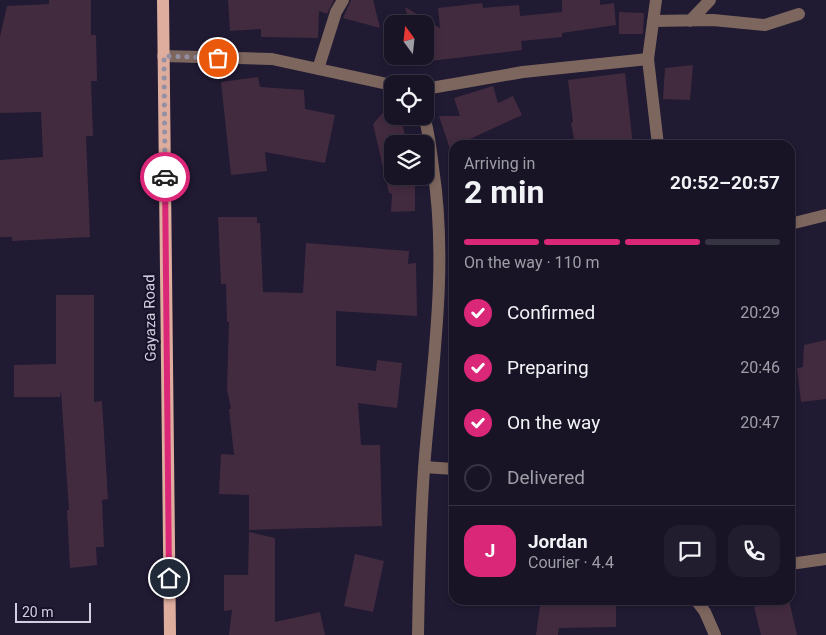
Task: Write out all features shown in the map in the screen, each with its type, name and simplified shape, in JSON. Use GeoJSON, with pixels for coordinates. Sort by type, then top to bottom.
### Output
{"type":"FeatureCollection","features":[{"type":"Feature","properties":{"kind":"main road","name":"Gayaza Road"},"geometry":{"type":"LineString","coordinates":[[163,0],[170,635]]}},
{"type":"Feature","properties":{"kind":"street"},"geometry":{"type":"LineString","coordinates":[[318,69],[336,12],[343,0]]}},
{"type":"Feature","properties":{"kind":"street"},"geometry":{"type":"LineString","coordinates":[[656,0],[648,59],[657,140]]}},
{"type":"Feature","properties":{"kind":"street"},"geometry":{"type":"LineString","coordinates":[[690,21],[710,0]]}},
{"type":"Feature","properties":{"kind":"street"},"geometry":{"type":"LineString","coordinates":[[653,21],[713,20],[765,25],[799,14]]}},
{"type":"Feature","properties":{"kind":"street"},"geometry":{"type":"LineString","coordinates":[[164,56],[272,59],[384,83]]}},
{"type":"Feature","properties":{"kind":"street"},"geometry":{"type":"LineString","coordinates":[[434,87],[523,72],[648,59]]}},
{"type":"Feature","properties":{"kind":"street"},"geometry":{"type":"LineString","coordinates":[[418,635],[424,467],[439,294],[440,243],[436,187],[426,125]]}},
{"type":"Feature","properties":{"kind":"street"},"geometry":{"type":"LineString","coordinates":[[795,223],[826,215]]}},
{"type":"Feature","properties":{"kind":"street"},"geometry":{"type":"LineString","coordinates":[[424,467],[449,469]]}},
{"type":"Feature","properties":{"kind":"street"},"geometry":{"type":"LineString","coordinates":[[795,563],[826,559]]}},
{"type":"Feature","properties":{"kind":"street"},"geometry":{"type":"LineString","coordinates":[[708,606],[715,635]]}},
{"type":"Feature","properties":{"kind":"building"},"geometry":{"type":"Polygon","coordinates":[[[49,0],[91,0],[91,35],[96,35],[97,81],[91,81],[93,136],[86,136],[90,237],[12,241],[12,237],[0,237],[0,160],[43,157],[41,112],[0,113],[0,37],[7,6],[49,4],[49,0]]]}},
{"type":"Feature","properties":{"kind":"building"},"geometry":{"type":"Polygon","coordinates":[[[228,0],[334,0],[327,14],[319,11],[318,38],[261,37],[261,29],[230,31],[228,0]]]}},
{"type":"Feature","properties":{"kind":"building"},"geometry":{"type":"Polygon","coordinates":[[[351,0],[373,0],[380,28],[343,18],[351,0]]]}},
{"type":"Feature","properties":{"kind":"building"},"geometry":{"type":"Polygon","coordinates":[[[562,0],[600,0],[600,5],[614,3],[616,25],[562,33],[562,37],[521,41],[522,50],[434,61],[434,24],[440,28],[438,8],[482,3],[483,8],[519,5],[520,16],[562,12],[562,0]]]}},
{"type":"Feature","properties":{"kind":"building"},"geometry":{"type":"Polygon","coordinates":[[[405,7],[418,15],[407,15],[405,7]]]}},
{"type":"Feature","properties":{"kind":"building"},"geometry":{"type":"Polygon","coordinates":[[[619,12],[644,13],[643,34],[619,34],[619,12]]]}},
{"type":"Feature","properties":{"kind":"building"},"geometry":{"type":"Polygon","coordinates":[[[693,65],[690,100],[663,99],[665,68],[693,65]]]}},
{"type":"Feature","properties":{"kind":"building"},"geometry":{"type":"Polygon","coordinates":[[[625,73],[632,140],[574,140],[568,80],[625,73]]]}},
{"type":"Feature","properties":{"kind":"building"},"geometry":{"type":"Polygon","coordinates":[[[258,77],[260,87],[304,90],[305,109],[335,115],[325,163],[265,152],[267,171],[231,175],[221,82],[258,77]]]}},
{"type":"Feature","properties":{"kind":"building"},"geometry":{"type":"Polygon","coordinates":[[[493,86],[498,103],[513,96],[522,115],[468,140],[449,140],[449,146],[439,116],[460,116],[454,98],[493,86]]]}},
{"type":"Feature","properties":{"kind":"building"},"geometry":{"type":"Polygon","coordinates":[[[384,112],[384,125],[402,125],[405,135],[384,135],[384,171],[373,124],[384,112]]]}},
{"type":"Feature","properties":{"kind":"building"},"geometry":{"type":"Polygon","coordinates":[[[387,185],[415,185],[415,211],[391,212],[392,194],[389,193],[387,185]]]}},
{"type":"Feature","properties":{"kind":"building"},"geometry":{"type":"Polygon","coordinates":[[[218,217],[257,217],[257,223],[260,223],[263,292],[303,293],[306,243],[409,251],[408,264],[416,263],[417,316],[336,311],[336,366],[376,371],[377,360],[402,363],[397,408],[358,403],[361,445],[380,445],[382,526],[249,530],[249,495],[219,494],[221,454],[234,455],[229,409],[231,409],[227,389],[229,322],[227,322],[226,284],[221,284],[218,217]]]}},
{"type":"Feature","properties":{"kind":"building"},"geometry":{"type":"Polygon","coordinates":[[[56,295],[94,295],[94,402],[102,401],[108,499],[102,500],[104,547],[96,547],[97,565],[70,568],[67,510],[69,510],[61,391],[60,397],[14,397],[14,365],[56,364],[56,295]]]}},
{"type":"Feature","properties":{"kind":"building"},"geometry":{"type":"Polygon","coordinates":[[[826,340],[826,399],[801,402],[797,368],[803,367],[804,345],[826,340]]]}},
{"type":"Feature","properties":{"kind":"building"},"geometry":{"type":"Polygon","coordinates":[[[249,532],[275,538],[275,622],[320,612],[325,635],[229,635],[232,610],[224,611],[224,575],[248,575],[249,532]]]}},
{"type":"Feature","properties":{"kind":"building"},"geometry":{"type":"Polygon","coordinates":[[[355,554],[384,561],[373,612],[344,606],[355,554]]]}},
{"type":"Feature","properties":{"kind":"building"},"geometry":{"type":"Polygon","coordinates":[[[540,605],[616,605],[616,627],[559,628],[558,635],[536,635],[540,605]]]}},
{"type":"Feature","properties":{"kind":"building"},"geometry":{"type":"Polygon","coordinates":[[[790,605],[797,635],[761,635],[754,607],[790,605]]]}},
{"type":"Feature","properties":{"kind":"way so far"},"geometry":{"type":"LineString","coordinates":[[165,177],[164,56],[218,58]]}},
{"type":"Feature","properties":{"kind":"route"},"geometry":{"type":"LineString","coordinates":[[165,177],[169,578]]}}]}
